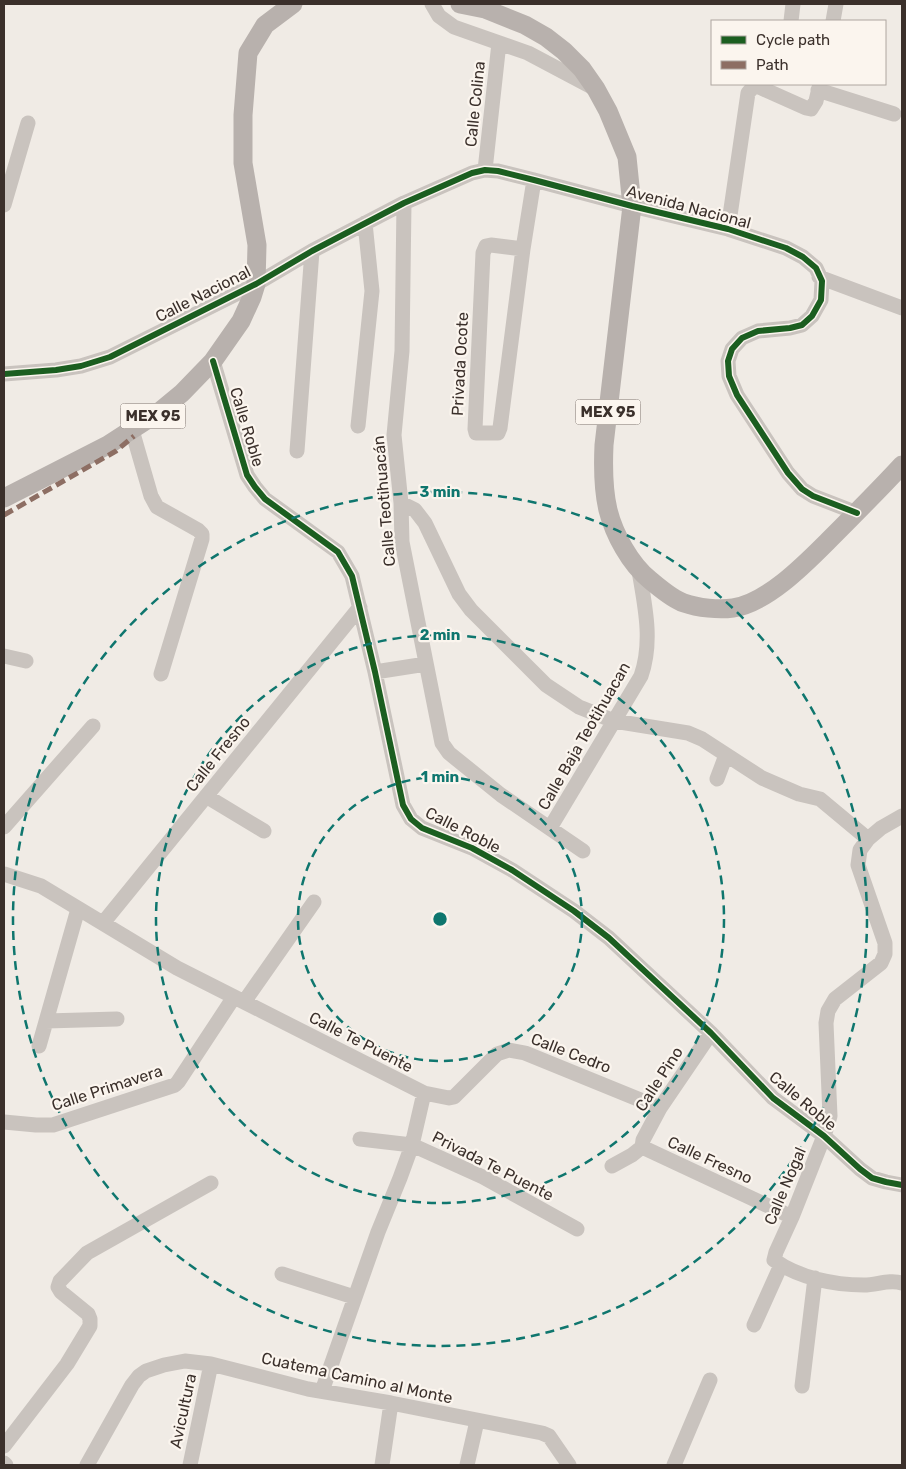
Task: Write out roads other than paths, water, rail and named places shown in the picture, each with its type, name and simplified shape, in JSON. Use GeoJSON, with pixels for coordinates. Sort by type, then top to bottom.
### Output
{"type":"FeatureCollection","features":[{"type":"Feature","properties":{"kind":"main road","name":"MEX 95"},"geometry":{"type":"LineString","coordinates":[[4,498],[108,445],[167,406],[213,361],[241,321],[256,284],[257,245],[243,163],[243,114],[248,53],[265,25],[293,4]]}},
{"type":"Feature","properties":{"kind":"main road","name":"MEX 95"},"geometry":{"type":"LineString","coordinates":[[476,6],[525,24],[564,51],[582,69],[608,111],[626,157],[632,206],[604,445],[603,475],[608,510],[613,524],[639,571],[663,591],[684,603],[714,609],[734,608],[752,602],[776,587],[803,565],[900,471]]}},
{"type":"Feature","properties":{"kind":"street"},"geometry":{"type":"LineString","coordinates":[[432,4],[439,16],[454,27],[528,53],[596,89]]}},
{"type":"Feature","properties":{"kind":"street"},"geometry":{"type":"LineString","coordinates":[[791,20],[793,4]]}},
{"type":"Feature","properties":{"kind":"street"},"geometry":{"type":"LineString","coordinates":[[833,20],[836,4]]}},
{"type":"Feature","properties":{"kind":"street"},"geometry":{"type":"LineString","coordinates":[[465,31],[476,6]]}},
{"type":"Feature","properties":{"kind":"street","name":"Calle Colina"},"geometry":{"type":"LineString","coordinates":[[485,170],[499,43]]}},
{"type":"Feature","properties":{"kind":"street"},"geometry":{"type":"LineString","coordinates":[[728,229],[748,93],[753,87],[781,90],[806,108],[811,109],[816,101],[819,87],[894,114]]}},
{"type":"Feature","properties":{"kind":"street"},"geometry":{"type":"LineString","coordinates":[[4,204],[28,123]]}},
{"type":"Feature","properties":{"kind":"street","name":"Avenida Nacional"},"geometry":{"type":"LineString","coordinates":[[404,204],[472,173],[485,170],[534,180],[728,229],[786,248],[803,257],[816,268],[819,277]]}},
{"type":"Feature","properties":{"kind":"street","name":"Privada Ocote"},"geometry":{"type":"LineString","coordinates":[[523,249],[491,245],[486,246],[483,253],[475,429],[476,433],[479,434],[498,433],[500,428],[523,249],[534,180]]}},
{"type":"Feature","properties":{"kind":"street","name":"Calle Nacional"},"geometry":{"type":"LineString","coordinates":[[4,374],[81,366],[110,356],[256,284],[312,251],[404,204]]}},
{"type":"Feature","properties":{"kind":"street","name":"Calle Teotihuacán"},"geometry":{"type":"LineString","coordinates":[[404,204],[402,351],[394,434],[401,503],[402,542],[442,743],[449,753],[501,795],[583,851]]}},
{"type":"Feature","properties":{"kind":"street"},"geometry":{"type":"LineString","coordinates":[[358,426],[372,291],[365,223]]}},
{"type":"Feature","properties":{"kind":"street"},"geometry":{"type":"LineString","coordinates":[[297,451],[312,251]]}},
{"type":"Feature","properties":{"kind":"street"},"geometry":{"type":"LineString","coordinates":[[819,277],[902,308]]}},
{"type":"Feature","properties":{"kind":"street"},"geometry":{"type":"LineString","coordinates":[[819,277],[822,281],[821,300],[812,316],[802,325],[758,331],[742,338],[732,349],[728,361],[729,376],[737,395],[788,473],[802,489],[813,496],[857,513]]}},
{"type":"Feature","properties":{"kind":"street","name":"Calle Roble"},"geometry":{"type":"LineString","coordinates":[[213,361],[247,475],[265,499],[338,552],[352,576],[375,672],[403,805],[411,819],[422,828],[472,848],[512,870],[574,911],[609,938],[711,1033],[773,1098],[824,1136],[872,1178],[902,1185]]}},
{"type":"Feature","properties":{"kind":"street"},"geometry":{"type":"LineString","coordinates":[[132,430],[157,507],[202,534],[161,674]]}},
{"type":"Feature","properties":{"kind":"street"},"geometry":{"type":"LineString","coordinates":[[401,503],[414,510],[424,523],[459,594],[471,610],[546,686],[579,707],[614,721],[688,733],[702,739],[762,778],[799,794],[820,799],[868,839],[881,828],[902,816]]}},
{"type":"Feature","properties":{"kind":"street","name":"Calle Baja Teotihuacan"},"geometry":{"type":"LineString","coordinates":[[550,828],[641,676],[646,663],[648,647],[646,617],[639,571]]}},
{"type":"Feature","properties":{"kind":"street","name":"Calle Fresno"},"geometry":{"type":"LineString","coordinates":[[103,924],[360,607]]}},
{"type":"Feature","properties":{"kind":"street"},"geometry":{"type":"LineString","coordinates":[[4,656],[26,661]]}},
{"type":"Feature","properties":{"kind":"street"},"geometry":{"type":"LineString","coordinates":[[375,672],[426,664]]}},
{"type":"Feature","properties":{"kind":"street"},"geometry":{"type":"LineString","coordinates":[[4,827],[92,726]]}},
{"type":"Feature","properties":{"kind":"street"},"geometry":{"type":"LineString","coordinates":[[717,779],[726,755]]}},
{"type":"Feature","properties":{"kind":"street"},"geometry":{"type":"LineString","coordinates":[[206,796],[264,831]]}},
{"type":"Feature","properties":{"kind":"street","name":"Calle Nogal"},"geometry":{"type":"LineString","coordinates":[[754,1325],[777,1263],[776,1252],[824,1136],[830,1116],[826,1023],[828,1012],[835,999],[881,963],[885,954],[885,943],[858,865],[860,850],[868,839]]}},
{"type":"Feature","properties":{"kind":"street","name":"Calle Te Puente"},"geometry":{"type":"LineString","coordinates":[[4,874],[41,886],[177,968],[424,1093],[412,1145],[354,1297],[322,1391]]}},
{"type":"Feature","properties":{"kind":"street","name":"Calle Primavera"},"geometry":{"type":"LineString","coordinates":[[4,1122],[53,1125],[175,1085],[314,902]]}},
{"type":"Feature","properties":{"kind":"street"},"geometry":{"type":"LineString","coordinates":[[39,1046],[78,908]]}},
{"type":"Feature","properties":{"kind":"street"},"geometry":{"type":"LineString","coordinates":[[46,1022],[117,1019]]}},
{"type":"Feature","properties":{"kind":"street","name":"Calle Pino"},"geometry":{"type":"LineString","coordinates":[[642,1147],[643,1140],[660,1108],[711,1033]]}},
{"type":"Feature","properties":{"kind":"street","name":"Calle Cedro"},"geometry":{"type":"LineString","coordinates":[[424,1093],[449,1098],[454,1097],[497,1054],[509,1050],[525,1053],[660,1108]]}},
{"type":"Feature","properties":{"kind":"street","name":"Privada Te Puente"},"geometry":{"type":"LineString","coordinates":[[360,1139],[412,1145],[483,1177],[577,1229]]}},
{"type":"Feature","properties":{"kind":"street"},"geometry":{"type":"LineString","coordinates":[[612,1166],[642,1147]]}},
{"type":"Feature","properties":{"kind":"street","name":"Calle Fresno"},"geometry":{"type":"LineString","coordinates":[[642,1147],[792,1216]]}},
{"type":"Feature","properties":{"kind":"street"},"geometry":{"type":"LineString","coordinates":[[4,1446],[68,1364],[90,1326],[88,1314],[61,1292],[58,1287],[60,1281],[87,1253],[211,1183]]}},
{"type":"Feature","properties":{"kind":"street"},"geometry":{"type":"LineString","coordinates":[[777,1263],[815,1278],[838,1284],[866,1285],[895,1281],[902,1283]]}},
{"type":"Feature","properties":{"kind":"street"},"geometry":{"type":"LineString","coordinates":[[282,1274],[354,1297]]}},
{"type":"Feature","properties":{"kind":"street"},"geometry":{"type":"LineString","coordinates":[[802,1386],[815,1278]]}},
{"type":"Feature","properties":{"kind":"street","name":"Cuatema Camino al Monte"},"geometry":{"type":"LineString","coordinates":[[87,1465],[132,1386],[140,1376],[158,1366],[185,1361],[211,1364],[308,1389],[546,1434],[569,1465]]}},
{"type":"Feature","properties":{"kind":"street","name":"Avicultura"},"geometry":{"type":"LineString","coordinates":[[190,1465],[211,1364]]}},
{"type":"Feature","properties":{"kind":"street"},"geometry":{"type":"LineString","coordinates":[[674,1465],[710,1380]]}},
{"type":"Feature","properties":{"kind":"street"},"geometry":{"type":"LineString","coordinates":[[382,1465],[390,1403]]}},
{"type":"Feature","properties":{"kind":"street"},"geometry":{"type":"LineString","coordinates":[[467,1465],[477,1421]]}}]}
